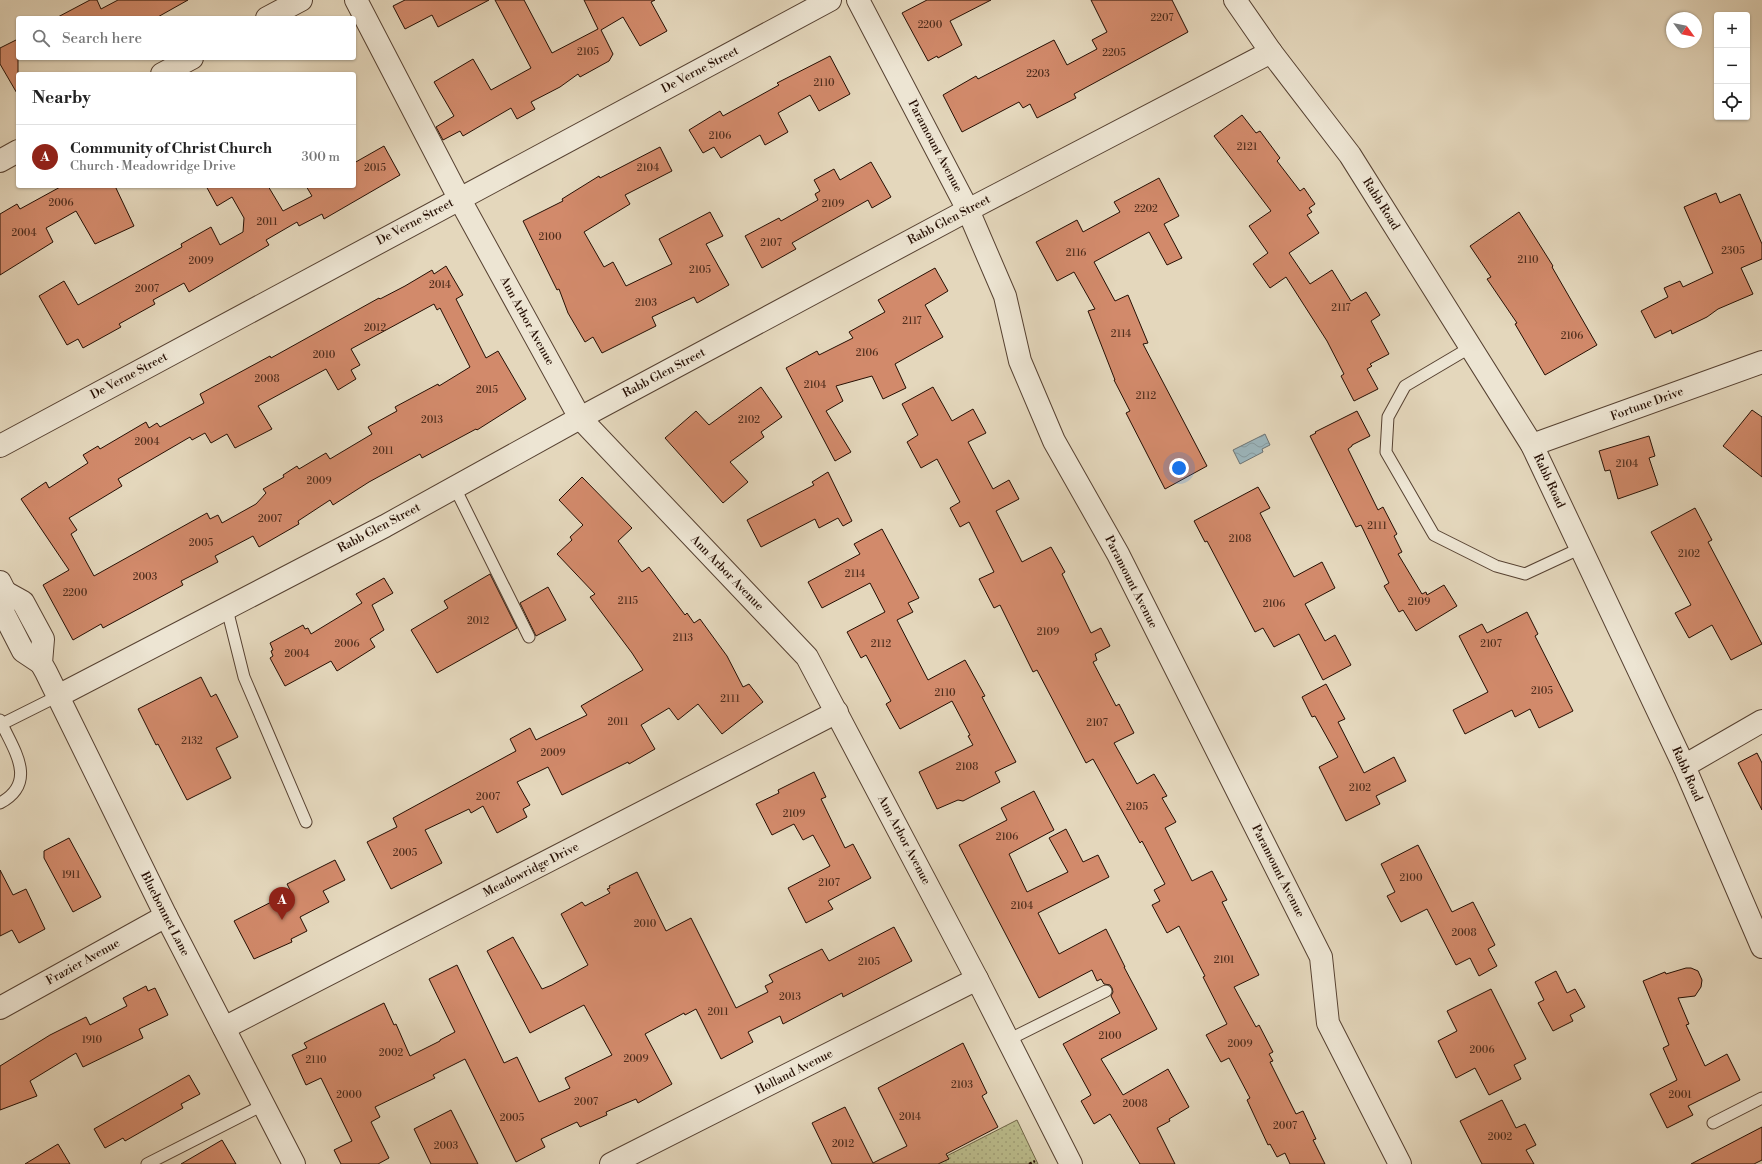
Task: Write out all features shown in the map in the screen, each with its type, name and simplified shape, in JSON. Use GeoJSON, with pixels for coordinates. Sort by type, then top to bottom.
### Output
{"type":"FeatureCollection","features":[{"type":"Feature","properties":{"kind":"street"},"geometry":{"type":"LineString","coordinates":[[271,16],[300,0]]}},
{"type":"Feature","properties":{"kind":"street","name":"Ann Arbor Avenue"},"geometry":{"type":"LineString","coordinates":[[356,0],[460,198],[580,418],[807,657],[977,979],[1071,1164]]}},
{"type":"Feature","properties":{"kind":"street","name":"De Verne Street"},"geometry":{"type":"LineString","coordinates":[[0,446],[830,0]]}},
{"type":"Feature","properties":{"kind":"street","name":"Paramount Avenue"},"geometry":{"type":"LineString","coordinates":[[858,0],[968,210],[1005,296],[1020,361],[1054,441],[1118,554],[1321,957],[1328,1023],[1400,1164]]}},
{"type":"Feature","properties":{"kind":"street","name":"Rabb Road"},"geometry":{"type":"LineString","coordinates":[[1235,0],[1271,52],[1350,155],[1532,445],[1684,766],[1762,947]]}},
{"type":"Feature","properties":{"kind":"street","name":"Rabb Glen Street"},"geometry":{"type":"LineString","coordinates":[[58,696],[227,609],[455,488],[580,418],[968,210],[1271,52]]}},
{"type":"Feature","properties":{"kind":"street"},"geometry":{"type":"LineString","coordinates":[[166,72],[188,60]]}},
{"type":"Feature","properties":{"kind":"street"},"geometry":{"type":"LineString","coordinates":[[0,161],[16,152]]}},
{"type":"Feature","properties":{"kind":"street","name":"Fortune Drive"},"geometry":{"type":"LineString","coordinates":[[1532,445],[1762,362]]}},
{"type":"Feature","properties":{"kind":"street","name":"Bluebonnet Lane"},"geometry":{"type":"LineString","coordinates":[[2,587],[23,602],[43,640],[41,663],[166,916],[294,1164]]}},
{"type":"Feature","properties":{"kind":"street","name":"Meadowridge Drive"},"geometry":{"type":"LineString","coordinates":[[224,1028],[837,712]]}},
{"type":"Feature","properties":{"kind":"street"},"geometry":{"type":"LineString","coordinates":[[1684,766],[1762,721]]}},
{"type":"Feature","properties":{"kind":"street","name":"Frazier Avenue"},"geometry":{"type":"LineString","coordinates":[[0,1008],[166,916]]}},
{"type":"Feature","properties":{"kind":"street","name":"Holland Avenue"},"geometry":{"type":"LineString","coordinates":[[611,1164],[977,979]]}},
{"type":"Feature","properties":{"kind":"lane"},"geometry":{"type":"LineString","coordinates":[[1471,347],[1405,386],[1388,417],[1386,452],[1434,535],[1496,566],[1524,574],[1581,548]]}},
{"type":"Feature","properties":{"kind":"lane"},"geometry":{"type":"LineString","coordinates":[[455,488],[529,637]]}},
{"type":"Feature","properties":{"kind":"lane"},"geometry":{"type":"LineString","coordinates":[[227,609],[244,677],[306,822]]}},
{"type":"Feature","properties":{"kind":"lane"},"geometry":{"type":"LineString","coordinates":[[0,803],[14,794],[19,787],[22,774],[19,762],[1,722],[58,696]]}},
{"type":"Feature","properties":{"kind":"lane"},"geometry":{"type":"LineString","coordinates":[[1008,1040],[1106,991]]}},
{"type":"Feature","properties":{"kind":"lane"},"geometry":{"type":"LineString","coordinates":[[1713,1123],[1762,1098]]}},
{"type":"Feature","properties":{"kind":"lane"},"geometry":{"type":"LineString","coordinates":[[147,1164],[263,1105]]}},
{"type":"Feature","properties":{"kind":"path"},"geometry":{"type":"LineString","coordinates":[[1029,1164],[1035,1161]]}},
{"type":"Feature","properties":{"kind":"green space"},"geometry":{"type":"Polygon","coordinates":[[[1017,1120],[1038,1164],[931,1164],[1017,1120]]]}},
{"type":"Feature","properties":{"kind":"water"},"geometry":{"type":"Polygon","coordinates":[[[1265,434],[1270,445],[1262,449],[1263,452],[1240,464],[1233,450],[1265,434]]]}},
{"type":"Feature","properties":{"kind":"building"},"geometry":{"type":"Polygon","coordinates":[[[90,0],[97,0],[101,9],[118,0],[188,0],[160,16],[60,16],[90,0]]]}},
{"type":"Feature","properties":{"kind":"building"},"geometry":{"type":"Polygon","coordinates":[[[405,0],[489,0],[438,27],[432,15],[405,29],[393,6],[405,0]]]}},
{"type":"Feature","properties":{"kind":"building"},"geometry":{"type":"Polygon","coordinates":[[[495,0],[524,0],[552,53],[598,29],[584,0],[655,0],[651,2],[667,31],[640,46],[623,17],[601,30],[613,54],[609,61],[580,77],[578,74],[560,87],[531,102],[535,109],[517,119],[511,108],[463,136],[460,131],[443,140],[436,127],[454,116],[434,82],[473,59],[491,90],[531,68],[495,0]]]}},
{"type":"Feature","properties":{"kind":"building"},"geometry":{"type":"Polygon","coordinates":[[[927,0],[991,0],[950,21],[962,45],[938,58],[937,56],[928,61],[902,13],[927,0]]]}},
{"type":"Feature","properties":{"kind":"building"},"geometry":{"type":"Polygon","coordinates":[[[1091,0],[1172,0],[1188,32],[1074,94],[1076,98],[1037,118],[1030,104],[1023,108],[1019,102],[962,132],[943,95],[976,76],[978,79],[1054,40],[1067,65],[1097,49],[1092,40],[1107,32],[1091,0]]]}},
{"type":"Feature","properties":{"kind":"building"},"geometry":{"type":"Polygon","coordinates":[[[16,40],[16,60],[18,60],[18,72],[16,72],[16,92],[0,64],[0,48],[16,40]]]}},
{"type":"Feature","properties":{"kind":"building"},"geometry":{"type":"Polygon","coordinates":[[[830,56],[850,94],[819,111],[810,95],[778,113],[788,132],[765,145],[760,135],[721,158],[714,147],[703,153],[689,130],[720,111],[723,116],[779,85],[777,83],[830,56]]]}},
{"type":"Feature","properties":{"kind":"building"},"geometry":{"type":"Polygon","coordinates":[[[1242,115],[1256,133],[1260,131],[1280,158],[1277,161],[1300,191],[1304,188],[1315,204],[1309,208],[1312,212],[1307,215],[1319,233],[1289,253],[1310,284],[1332,270],[1351,301],[1366,292],[1380,315],[1371,321],[1389,354],[1370,364],[1372,366],[1367,369],[1378,389],[1354,401],[1341,376],[1344,374],[1327,341],[1286,277],[1270,288],[1253,264],[1268,253],[1249,226],[1271,211],[1214,136],[1242,115]]]}},
{"type":"Feature","properties":{"kind":"building"},"geometry":{"type":"Polygon","coordinates":[[[384,146],[400,175],[324,219],[322,214],[299,226],[297,222],[266,240],[269,245],[189,292],[184,283],[153,300],[155,304],[119,324],[121,327],[83,348],[78,339],[67,345],[39,296],[64,281],[78,305],[182,247],[181,244],[211,227],[220,245],[243,232],[244,218],[232,197],[217,206],[207,188],[269,188],[283,211],[312,196],[307,188],[356,188],[356,162],[384,146]]]}},
{"type":"Feature","properties":{"kind":"building"},"geometry":{"type":"Polygon","coordinates":[[[660,147],[672,171],[625,195],[630,204],[584,232],[604,267],[613,262],[626,286],[672,264],[659,239],[710,212],[723,236],[706,244],[729,285],[697,303],[694,297],[652,317],[656,326],[602,353],[593,337],[585,342],[568,313],[559,289],[557,290],[523,221],[563,201],[562,199],[599,176],[600,178],[660,147]]]}},
{"type":"Feature","properties":{"kind":"building"},"geometry":{"type":"Polygon","coordinates":[[[871,162],[891,197],[872,208],[868,200],[792,243],[796,249],[762,268],[745,236],[779,218],[781,221],[818,200],[815,194],[820,191],[814,180],[834,169],[840,180],[871,162]]]}},
{"type":"Feature","properties":{"kind":"building"},"geometry":{"type":"Polygon","coordinates":[[[1159,178],[1179,216],[1164,224],[1182,258],[1167,265],[1149,232],[1094,262],[1115,301],[1128,295],[1148,343],[1143,344],[1207,466],[1165,489],[1126,413],[1130,411],[1114,380],[1088,311],[1095,309],[1074,272],[1057,281],[1036,242],[1077,220],[1083,232],[1120,212],[1114,202],[1159,178]]]}},
{"type":"Feature","properties":{"kind":"building"},"geometry":{"type":"Polygon","coordinates":[[[58,188],[116,188],[134,226],[95,244],[76,211],[46,228],[53,242],[0,275],[0,214],[17,204],[20,209],[58,188]]]}},
{"type":"Feature","properties":{"kind":"building"},"geometry":{"type":"Polygon","coordinates":[[[1716,193],[1720,203],[1740,194],[1762,244],[1762,259],[1741,268],[1753,294],[1718,309],[1707,317],[1672,334],[1671,330],[1655,338],[1641,311],[1668,297],[1664,288],[1680,281],[1683,287],[1713,273],[1684,207],[1716,193]]]}},
{"type":"Feature","properties":{"kind":"building"},"geometry":{"type":"Polygon","coordinates":[[[1519,212],[1553,266],[1552,267],[1597,345],[1545,375],[1515,324],[1517,323],[1487,279],[1491,277],[1470,246],[1519,212]]]}},
{"type":"Feature","properties":{"kind":"building"},"geometry":{"type":"Polygon","coordinates":[[[446,266],[463,295],[456,299],[486,358],[498,351],[526,399],[477,430],[476,429],[422,458],[420,454],[369,482],[333,505],[330,500],[298,521],[299,524],[259,547],[253,536],[215,556],[218,562],[181,581],[183,585],[103,628],[101,624],[73,640],[43,585],[69,570],[21,499],[46,482],[49,488],[88,463],[83,455],[98,446],[100,449],[146,422],[149,428],[157,423],[160,427],[204,403],[200,394],[270,356],[271,358],[432,270],[434,274],[446,266]],[[434,304],[351,349],[360,365],[351,370],[356,379],[338,390],[326,369],[258,406],[272,429],[235,448],[227,434],[211,443],[205,433],[192,440],[190,437],[118,479],[122,486],[69,518],[77,530],[71,534],[94,576],[207,513],[210,519],[218,515],[222,523],[256,504],[266,493],[263,489],[284,477],[283,475],[297,466],[299,469],[326,453],[330,459],[372,434],[368,427],[397,411],[395,407],[438,384],[439,386],[470,367],[440,308],[437,310],[434,304]]]}},
{"type":"Feature","properties":{"kind":"building"},"geometry":{"type":"Polygon","coordinates":[[[935,268],[948,291],[925,305],[943,337],[895,364],[906,388],[883,399],[872,376],[836,386],[843,401],[826,411],[851,452],[835,461],[786,368],[817,351],[819,355],[853,338],[849,332],[885,312],[878,300],[935,268]]]}},
{"type":"Feature","properties":{"kind":"building"},"geometry":{"type":"Polygon","coordinates":[[[761,387],[782,417],[761,432],[764,437],[730,462],[748,482],[723,503],[665,438],[696,411],[709,425],[761,387]]]}},
{"type":"Feature","properties":{"kind":"building"},"geometry":{"type":"Polygon","coordinates":[[[933,387],[952,421],[973,409],[986,433],[968,442],[993,489],[1009,480],[1019,499],[996,511],[1022,562],[1051,547],[1065,572],[1062,574],[1091,633],[1101,628],[1110,646],[1095,654],[1097,660],[1093,662],[1116,706],[1119,704],[1134,733],[1114,743],[1137,784],[1154,774],[1167,796],[1162,798],[1176,822],[1165,828],[1192,881],[1212,871],[1227,900],[1222,902],[1259,975],[1234,987],[1256,1027],[1259,1025],[1273,1052],[1269,1054],[1273,1061],[1270,1062],[1296,1114],[1303,1111],[1316,1139],[1313,1140],[1325,1164],[1290,1164],[1285,1153],[1277,1157],[1270,1144],[1268,1145],[1247,1100],[1250,1098],[1229,1058],[1221,1062],[1206,1035],[1227,1024],[1203,977],[1205,976],[1179,926],[1167,933],[1152,905],[1160,901],[1154,890],[1165,884],[1142,841],[1140,843],[1093,759],[1086,763],[1037,670],[1033,672],[1000,605],[994,608],[979,579],[994,572],[969,522],[960,527],[950,508],[960,502],[937,459],[921,468],[907,442],[918,435],[902,404],[933,387]]]}},
{"type":"Feature","properties":{"kind":"building"},"geometry":{"type":"Polygon","coordinates":[[[1752,410],[1762,417],[1762,477],[1723,446],[1752,410]]]}},
{"type":"Feature","properties":{"kind":"building"},"geometry":{"type":"Polygon","coordinates":[[[1357,411],[1370,436],[1352,445],[1348,449],[1378,510],[1383,507],[1397,534],[1394,536],[1402,552],[1398,554],[1422,594],[1426,592],[1427,595],[1444,585],[1457,606],[1416,631],[1403,610],[1399,612],[1384,586],[1389,583],[1361,525],[1356,527],[1310,436],[1357,411]]]}},
{"type":"Feature","properties":{"kind":"building"},"geometry":{"type":"Polygon","coordinates":[[[1649,436],[1655,456],[1649,458],[1658,485],[1618,499],[1610,470],[1605,471],[1599,451],[1649,436]]]}},
{"type":"Feature","properties":{"kind":"building"},"geometry":{"type":"Polygon","coordinates":[[[828,472],[852,521],[843,526],[838,518],[819,528],[815,519],[761,547],[747,520],[814,485],[812,482],[828,472]]]}},
{"type":"Feature","properties":{"kind":"building"},"geometry":{"type":"Polygon","coordinates":[[[582,477],[632,528],[618,541],[642,572],[649,567],[685,615],[687,613],[694,623],[700,619],[727,656],[743,687],[749,684],[763,702],[722,734],[698,704],[678,720],[669,708],[641,725],[655,749],[629,764],[628,762],[562,795],[548,767],[517,782],[530,805],[523,809],[527,817],[497,833],[483,806],[471,813],[469,809],[425,830],[442,863],[391,889],[367,842],[397,827],[393,818],[516,751],[510,739],[530,728],[536,740],[587,715],[581,706],[643,670],[590,597],[595,594],[557,554],[572,540],[570,537],[583,525],[559,500],[582,477]]]}},
{"type":"Feature","properties":{"kind":"building"},"geometry":{"type":"Polygon","coordinates":[[[1258,487],[1270,508],[1260,513],[1294,577],[1322,562],[1335,588],[1305,604],[1325,641],[1335,635],[1351,665],[1323,680],[1299,634],[1274,647],[1263,628],[1255,632],[1207,541],[1205,542],[1194,521],[1258,487]]]}},
{"type":"Feature","properties":{"kind":"building"},"geometry":{"type":"Polygon","coordinates":[[[1695,508],[1712,540],[1708,542],[1762,644],[1731,660],[1712,625],[1689,638],[1675,613],[1691,605],[1651,532],[1695,508]]]}},
{"type":"Feature","properties":{"kind":"building"},"geometry":{"type":"Polygon","coordinates":[[[882,529],[919,598],[908,603],[913,612],[897,620],[928,680],[965,660],[985,696],[982,697],[1016,762],[995,772],[1000,782],[963,801],[958,800],[937,809],[919,772],[973,745],[968,736],[970,735],[952,701],[900,729],[886,704],[891,701],[866,655],[861,658],[847,632],[885,612],[870,583],[822,608],[808,582],[860,554],[854,544],[882,529]]]}},
{"type":"Feature","properties":{"kind":"building"},"geometry":{"type":"Polygon","coordinates":[[[490,574],[517,628],[437,673],[411,630],[448,608],[444,601],[490,574]]]}},
{"type":"Feature","properties":{"kind":"building"},"geometry":{"type":"Polygon","coordinates":[[[384,578],[393,593],[372,605],[384,630],[370,639],[375,647],[337,671],[331,661],[285,686],[270,658],[273,656],[271,651],[273,650],[270,643],[303,625],[305,629],[308,628],[311,634],[362,603],[356,594],[384,578]]]}},
{"type":"Feature","properties":{"kind":"building"},"geometry":{"type":"Polygon","coordinates":[[[548,587],[566,620],[536,636],[520,603],[548,587]]]}},
{"type":"Feature","properties":{"kind":"building"},"geometry":{"type":"Polygon","coordinates":[[[1527,612],[1538,634],[1535,636],[1573,711],[1539,728],[1530,709],[1515,717],[1512,710],[1465,734],[1453,710],[1488,692],[1459,636],[1482,624],[1487,633],[1527,612]]]}},
{"type":"Feature","properties":{"kind":"building"},"geometry":{"type":"Polygon","coordinates":[[[201,677],[211,697],[216,694],[238,737],[216,748],[231,778],[187,800],[158,744],[156,745],[138,709],[201,677]]]}},
{"type":"Feature","properties":{"kind":"building"},"geometry":{"type":"Polygon","coordinates":[[[1326,684],[1345,719],[1338,722],[1364,773],[1394,757],[1406,781],[1376,796],[1380,804],[1346,821],[1319,767],[1338,757],[1315,716],[1312,717],[1302,697],[1326,684]]]}},
{"type":"Feature","properties":{"kind":"building"},"geometry":{"type":"Polygon","coordinates":[[[1757,753],[1762,763],[1762,810],[1738,763],[1757,753]]]}},
{"type":"Feature","properties":{"kind":"building"},"geometry":{"type":"Polygon","coordinates":[[[814,772],[826,797],[821,799],[845,848],[853,844],[871,878],[828,901],[833,909],[806,923],[788,888],[830,866],[813,835],[803,840],[794,824],[772,835],[756,804],[779,793],[778,790],[814,772]]]}},
{"type":"Feature","properties":{"kind":"building"},"geometry":{"type":"Polygon","coordinates":[[[1034,791],[1054,830],[1009,854],[1027,892],[1068,872],[1049,838],[1066,829],[1083,862],[1098,855],[1109,877],[1038,913],[1059,954],[1106,929],[1124,967],[1157,1029],[1101,1059],[1123,1095],[1168,1069],[1189,1107],[1169,1119],[1170,1121],[1157,1128],[1175,1164],[1140,1164],[1110,1114],[1094,1124],[1081,1101],[1091,1095],[1063,1044],[1120,1013],[1111,996],[1113,992],[1110,985],[1104,984],[1101,979],[1097,981],[1092,970],[1039,998],[959,845],[1007,820],[1001,808],[1034,791]]]}},
{"type":"Feature","properties":{"kind":"building"},"geometry":{"type":"Polygon","coordinates":[[[69,838],[101,897],[73,912],[44,858],[44,851],[69,838]]]}},
{"type":"Feature","properties":{"kind":"building"},"geometry":{"type":"Polygon","coordinates":[[[1418,845],[1452,912],[1473,902],[1495,945],[1488,949],[1497,966],[1479,976],[1470,958],[1456,965],[1427,909],[1401,922],[1387,896],[1395,892],[1381,864],[1418,845]]]}},
{"type":"Feature","properties":{"kind":"building"},"geometry":{"type":"Polygon","coordinates":[[[335,860],[345,880],[323,891],[329,902],[300,917],[307,931],[291,939],[292,942],[254,959],[234,921],[291,892],[287,884],[335,860]]]}},
{"type":"Feature","properties":{"kind":"building"},"geometry":{"type":"Polygon","coordinates":[[[0,870],[13,895],[26,889],[45,929],[19,943],[12,930],[0,936],[0,870]]]}},
{"type":"Feature","properties":{"kind":"building"},"geometry":{"type":"Polygon","coordinates":[[[637,872],[666,931],[691,918],[736,1008],[768,992],[765,986],[773,982],[769,975],[822,949],[829,961],[894,927],[912,961],[843,997],[842,993],[783,1024],[780,1016],[748,1032],[753,1042],[721,1059],[696,1009],[685,1015],[684,1013],[645,1034],[672,1084],[638,1103],[636,1099],[606,1112],[607,1115],[580,1127],[577,1122],[541,1139],[545,1147],[516,1162],[465,1059],[433,1075],[435,1078],[375,1107],[380,1117],[371,1122],[389,1158],[378,1164],[341,1164],[334,1150],[352,1141],[321,1078],[306,1085],[292,1055],[307,1048],[304,1043],[384,1003],[394,1025],[396,1024],[410,1056],[440,1041],[455,1032],[429,979],[457,965],[504,1063],[517,1057],[539,1102],[570,1088],[565,1078],[612,1055],[584,1005],[530,1033],[487,951],[513,937],[542,989],[552,985],[588,965],[561,914],[582,902],[585,906],[610,893],[607,889],[610,888],[609,886],[637,872]]]}},
{"type":"Feature","properties":{"kind":"building"},"geometry":{"type":"Polygon","coordinates":[[[1691,968],[1698,971],[1702,980],[1701,987],[1695,996],[1678,998],[1689,1024],[1686,1025],[1705,1066],[1727,1054],[1740,1080],[1688,1106],[1693,1115],[1667,1128],[1650,1094],[1677,1080],[1663,1048],[1669,1045],[1643,981],[1665,972],[1666,974],[1691,968]]]}},
{"type":"Feature","properties":{"kind":"building"},"geometry":{"type":"Polygon","coordinates":[[[1556,971],[1567,993],[1575,989],[1585,1007],[1570,1015],[1573,1021],[1553,1031],[1538,1003],[1544,1000],[1535,982],[1556,971]]]}},
{"type":"Feature","properties":{"kind":"building"},"geometry":{"type":"Polygon","coordinates":[[[146,986],[148,991],[155,988],[168,1015],[139,1029],[143,1038],[83,1067],[76,1053],[30,1081],[37,1096],[0,1110],[0,1066],[50,1035],[86,1017],[90,1025],[127,1006],[123,998],[146,986]]]}},
{"type":"Feature","properties":{"kind":"building"},"geometry":{"type":"Polygon","coordinates":[[[1491,989],[1526,1059],[1514,1065],[1521,1079],[1489,1095],[1475,1068],[1456,1078],[1438,1041],[1457,1031],[1447,1011],[1491,989]]]}},
{"type":"Feature","properties":{"kind":"building"},"geometry":{"type":"Polygon","coordinates":[[[963,1043],[987,1093],[982,1096],[998,1127],[946,1154],[949,1159],[938,1164],[832,1164],[812,1123],[845,1107],[873,1163],[907,1146],[878,1088],[963,1043]]]}},
{"type":"Feature","properties":{"kind":"building"},"geometry":{"type":"Polygon","coordinates":[[[189,1075],[200,1094],[181,1104],[183,1108],[125,1141],[123,1138],[105,1148],[94,1129],[189,1075]]]}},
{"type":"Feature","properties":{"kind":"building"},"geometry":{"type":"Polygon","coordinates":[[[1502,1100],[1516,1128],[1525,1124],[1536,1145],[1526,1150],[1534,1164],[1482,1164],[1460,1121],[1502,1100]]]}},
{"type":"Feature","properties":{"kind":"building"},"geometry":{"type":"Polygon","coordinates":[[[451,1110],[478,1164],[431,1164],[414,1129],[451,1110]]]}},
{"type":"Feature","properties":{"kind":"building"},"geometry":{"type":"Polygon","coordinates":[[[1762,1127],[1762,1160],[1754,1164],[1691,1164],[1762,1127]]]}},
{"type":"Feature","properties":{"kind":"building"},"geometry":{"type":"Polygon","coordinates":[[[222,1140],[236,1164],[181,1164],[222,1140]]]}},
{"type":"Feature","properties":{"kind":"building"},"geometry":{"type":"Polygon","coordinates":[[[58,1144],[70,1164],[25,1164],[58,1144]]]}},
{"type":"Feature","properties":{"kind":"place","name":"Community of Christ Church"},"geometry":{"type":"Point","coordinates":[282,920]}}]}
